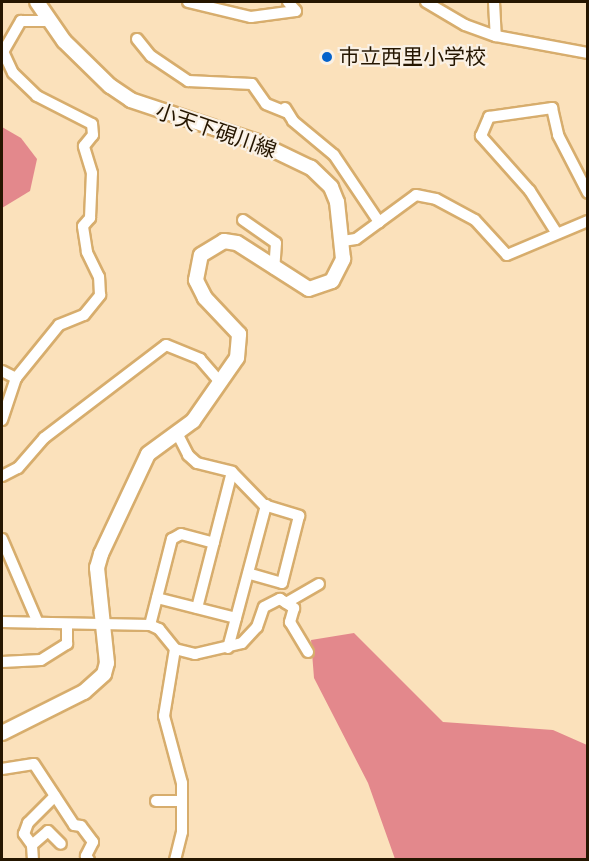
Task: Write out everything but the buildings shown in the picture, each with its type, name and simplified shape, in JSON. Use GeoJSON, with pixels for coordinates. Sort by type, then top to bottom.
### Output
{"type":"FeatureCollection","features":[{"type":"Feature","properties":{"kind":"main road","name":"小天下硯川線"},"geometry":{"type":"LineString","coordinates":[[2,733],[96,684],[107,663],[97,568],[101,554],[148,454],[193,421],[237,358],[239,334],[200,293],[196,280],[201,255],[224,242],[237,243],[303,287],[321,287],[341,268],[343,242],[331,187],[311,168],[256,142],[131,100],[91,68],[49,21],[37,2]]}},
{"type":"Feature","properties":{"kind":"street"},"geometry":{"type":"LineString","coordinates":[[188,2],[251,17],[296,11],[288,2]]}},
{"type":"Feature","properties":{"kind":"street"},"geometry":{"type":"LineString","coordinates":[[426,2],[465,26],[496,36],[588,53]]}},
{"type":"Feature","properties":{"kind":"street"},"geometry":{"type":"LineString","coordinates":[[494,2],[496,36]]}},
{"type":"Feature","properties":{"kind":"street"},"geometry":{"type":"LineString","coordinates":[[2,420],[16,378],[59,325],[84,315],[100,295],[99,277],[87,252],[82,226],[90,218],[92,173],[84,146],[93,135],[92,124],[37,96],[13,73],[3,52],[21,21],[49,21]]}},
{"type":"Feature","properties":{"kind":"street"},"geometry":{"type":"LineString","coordinates":[[137,39],[151,56],[188,81],[252,84],[266,104],[285,109],[334,155],[379,222]]}},
{"type":"Feature","properties":{"kind":"street"},"geometry":{"type":"LineString","coordinates":[[556,232],[530,191],[482,136],[489,117],[552,108],[558,135],[588,193]]}},
{"type":"Feature","properties":{"kind":"street"},"geometry":{"type":"LineString","coordinates":[[343,242],[356,239],[416,195],[425,195],[476,220],[507,255],[556,232],[588,221]]}},
{"type":"Feature","properties":{"kind":"street"},"geometry":{"type":"LineString","coordinates":[[243,220],[276,243],[274,269]]}},
{"type":"Feature","properties":{"kind":"street"},"geometry":{"type":"LineString","coordinates":[[2,476],[18,468],[44,438],[166,345],[200,359],[221,383]]}},
{"type":"Feature","properties":{"kind":"street"},"geometry":{"type":"LineString","coordinates":[[2,371],[16,378]]}},
{"type":"Feature","properties":{"kind":"street"},"geometry":{"type":"LineString","coordinates":[[177,433],[188,455],[197,463],[232,472],[266,505],[301,520],[282,582],[248,573]]}},
{"type":"Feature","properties":{"kind":"street"},"geometry":{"type":"LineString","coordinates":[[197,608],[232,472]]}},
{"type":"Feature","properties":{"kind":"street"},"geometry":{"type":"LineString","coordinates":[[228,648],[266,505]]}},
{"type":"Feature","properties":{"kind":"street"},"geometry":{"type":"LineString","coordinates":[[150,625],[172,539],[181,534],[214,543]]}},
{"type":"Feature","properties":{"kind":"street"},"geometry":{"type":"LineString","coordinates":[[2,539],[38,623]]}},
{"type":"Feature","properties":{"kind":"street"},"geometry":{"type":"LineString","coordinates":[[286,603],[319,584]]}},
{"type":"Feature","properties":{"kind":"street"},"geometry":{"type":"LineString","coordinates":[[157,598],[236,618]]}},
{"type":"Feature","properties":{"kind":"street"},"geometry":{"type":"LineString","coordinates":[[2,622],[103,626],[150,625],[159,629],[175,649],[195,654],[228,648],[251,637],[264,607],[280,599],[294,608],[290,622],[308,652]]}},
{"type":"Feature","properties":{"kind":"street"},"geometry":{"type":"LineString","coordinates":[[2,662],[41,660],[67,644],[67,625]]}},
{"type":"Feature","properties":{"kind":"street"},"geometry":{"type":"LineString","coordinates":[[175,649],[164,716],[180,766],[182,832],[176,860]]}},
{"type":"Feature","properties":{"kind":"street"},"geometry":{"type":"LineString","coordinates":[[2,770],[34,764],[74,825],[81,826],[93,842],[86,856],[89,860]]}},
{"type":"Feature","properties":{"kind":"street"},"geometry":{"type":"LineString","coordinates":[[33,860],[32,845],[24,834],[28,823],[55,796]]}},
{"type":"Feature","properties":{"kind":"street"},"geometry":{"type":"LineString","coordinates":[[156,801],[182,801]]}},
{"type":"Feature","properties":{"kind":"street"},"geometry":{"type":"LineString","coordinates":[[32,845],[48,831],[61,844]]}},
{"type":"Feature","properties":{"kind":"shaded area"},"geometry":{"type":"Polygon","coordinates":[[[2,127],[21,138],[37,159],[30,191],[2,208],[2,127]]]}},
{"type":"Feature","properties":{"kind":"shaded area"},"geometry":{"type":"Polygon","coordinates":[[[354,633],[443,722],[553,730],[587,745],[587,859],[395,859],[368,783],[314,678],[311,640],[354,633]]]}},
{"type":"Feature","properties":{"kind":"place","name":"市立西里小学校"},"geometry":{"type":"Point","coordinates":[327,57]}}]}
